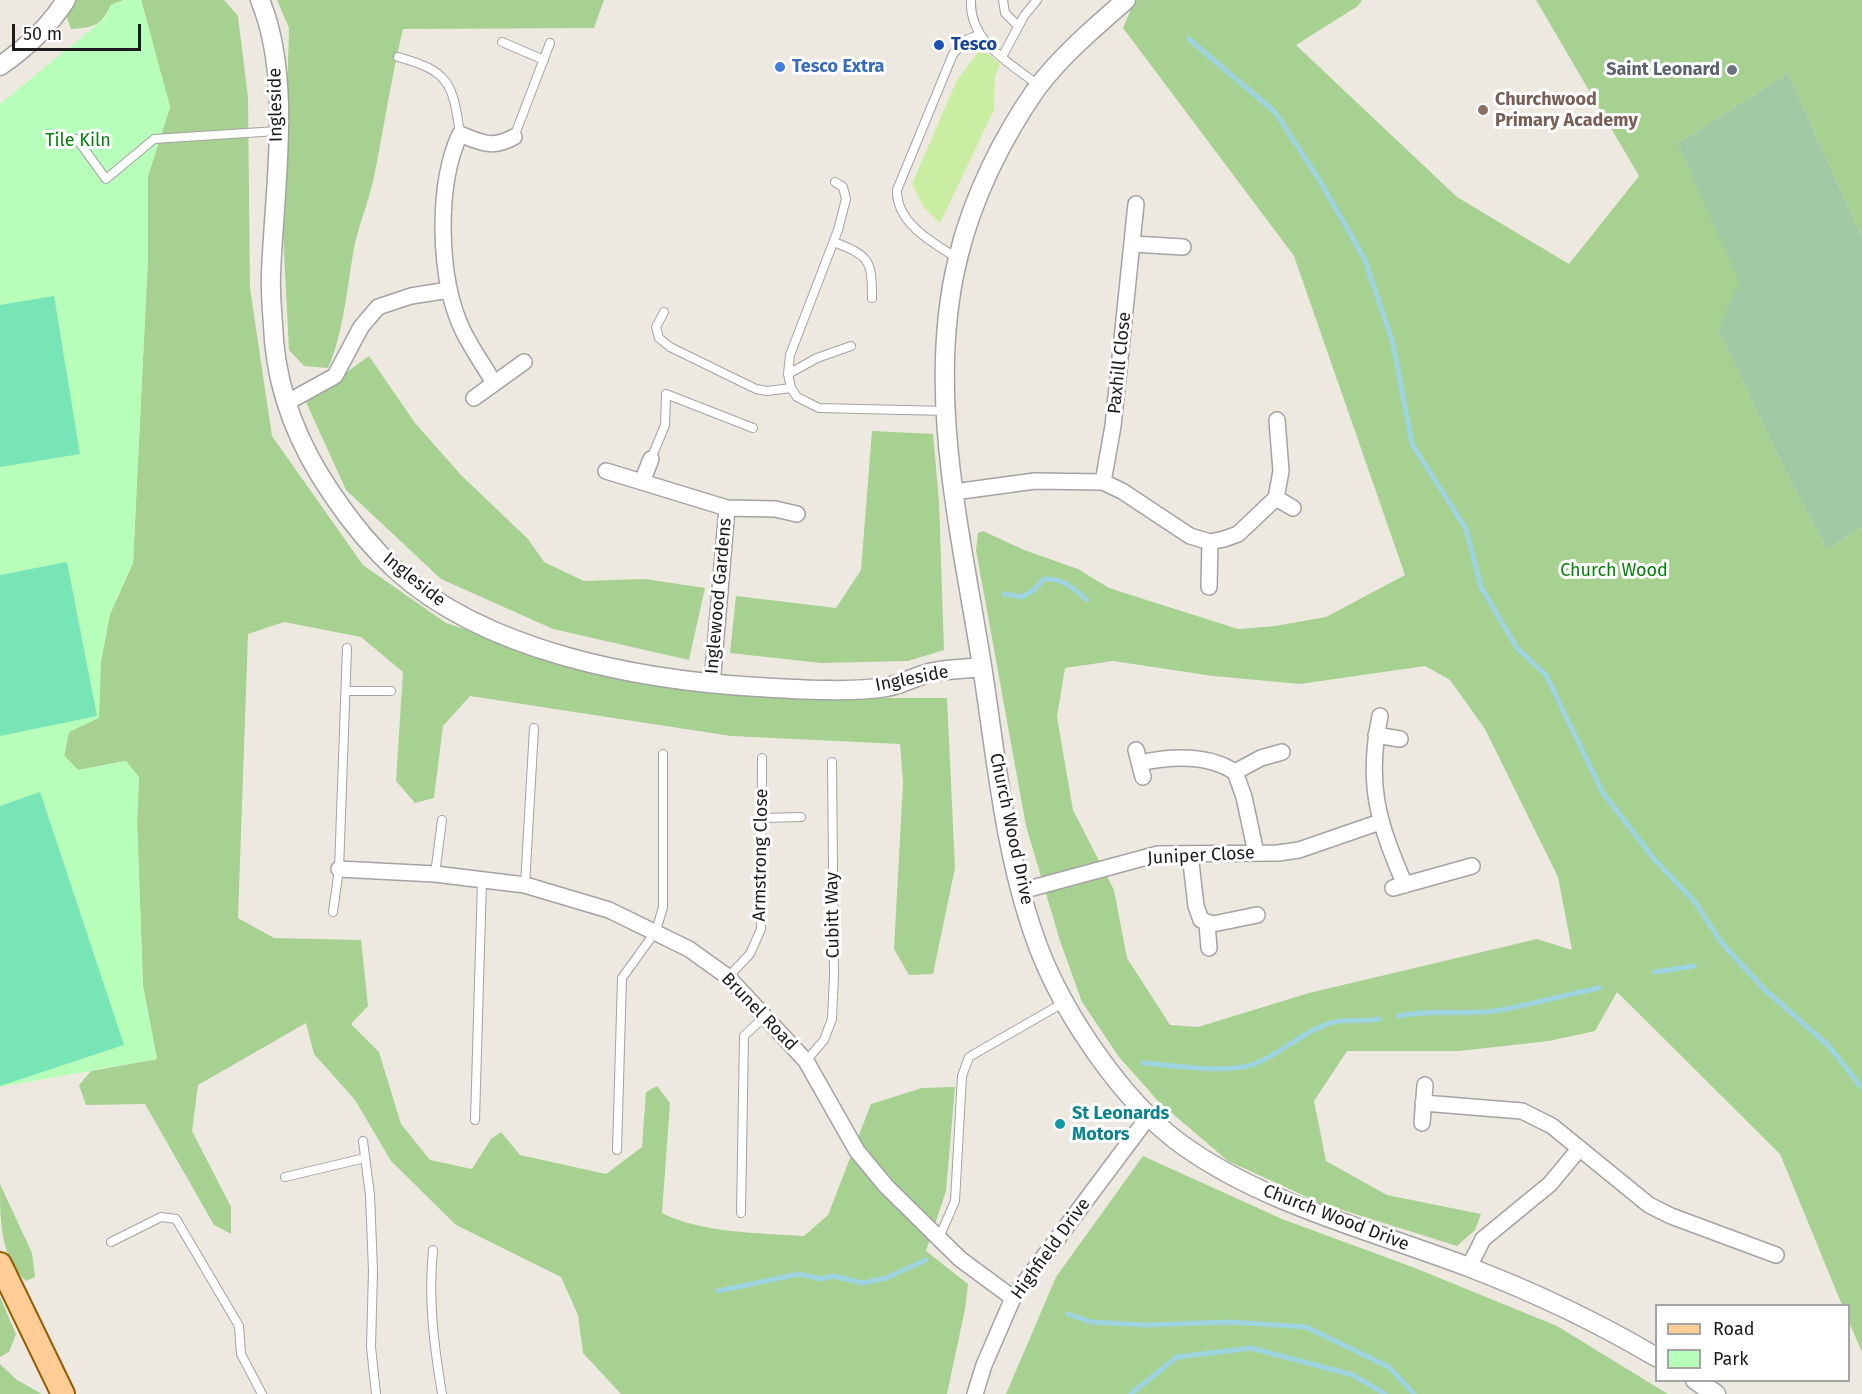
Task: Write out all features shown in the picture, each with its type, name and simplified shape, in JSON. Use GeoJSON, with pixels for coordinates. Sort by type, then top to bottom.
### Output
{"type":"FeatureCollection","features":[{"type":"Feature","properties":{"kind":"main road"},"geometry":{"type":"LineString","coordinates":[[0,1264],[63,1394]]}},
{"type":"Feature","properties":{"kind":"street"},"geometry":{"type":"LineString","coordinates":[[0,66],[24,49],[51,23],[66,0]]}},
{"type":"Feature","properties":{"kind":"street","name":"Ingleside"},"geometry":{"type":"LineString","coordinates":[[260,0],[271,25],[278,76],[278,131],[271,277],[275,345],[286,403],[313,466],[349,519],[396,570],[460,615],[518,641],[584,662],[651,677],[711,684],[803,689],[886,687],[933,672],[982,667]]}},
{"type":"Feature","properties":{"kind":"street","name":"Church Wood Drive"},"geometry":{"type":"LineString","coordinates":[[1126,0],[1064,58],[1039,86],[987,177],[957,258],[947,319],[946,411],[954,492],[1000,786],[1021,891],[1041,954],[1063,1003],[1091,1046],[1149,1116],[1178,1141],[1223,1169],[1290,1203],[1469,1267],[1559,1304],[1655,1356]]}},
{"type":"Feature","properties":{"kind":"street"},"geometry":{"type":"LineString","coordinates":[[494,383],[463,331],[449,290],[443,209],[450,155],[460,134],[481,143],[500,145],[514,137]]}},
{"type":"Feature","properties":{"kind":"street","name":"Paxhill Close"},"geometry":{"type":"LineString","coordinates":[[1103,482],[1113,426],[1136,204]]}},
{"type":"Feature","properties":{"kind":"street"},"geometry":{"type":"LineString","coordinates":[[1133,244],[1183,246]]}},
{"type":"Feature","properties":{"kind":"street"},"geometry":{"type":"LineString","coordinates":[[286,403],[335,376],[361,327],[378,307],[411,296],[449,290]]}},
{"type":"Feature","properties":{"kind":"street"},"geometry":{"type":"LineString","coordinates":[[474,398],[524,362]]}},
{"type":"Feature","properties":{"kind":"street"},"geometry":{"type":"LineString","coordinates":[[954,492],[1035,481],[1103,482],[1190,536],[1210,542],[1238,534],[1276,498],[1281,471],[1277,420]]}},
{"type":"Feature","properties":{"kind":"street"},"geometry":{"type":"LineString","coordinates":[[642,482],[651,459]]}},
{"type":"Feature","properties":{"kind":"street","name":"Inglewood Gardens"},"geometry":{"type":"LineString","coordinates":[[606,471],[727,508],[775,509],[797,514]]}},
{"type":"Feature","properties":{"kind":"street"},"geometry":{"type":"LineString","coordinates":[[1276,498],[1293,508]]}},
{"type":"Feature","properties":{"kind":"street","name":"Inglewood Gardens"},"geometry":{"type":"LineString","coordinates":[[711,684],[727,508]]}},
{"type":"Feature","properties":{"kind":"street"},"geometry":{"type":"LineString","coordinates":[[1209,587],[1210,542]]}},
{"type":"Feature","properties":{"kind":"street"},"geometry":{"type":"LineString","coordinates":[[1380,716],[1372,763],[1380,822],[1399,887],[1472,866]]}},
{"type":"Feature","properties":{"kind":"street"},"geometry":{"type":"LineString","coordinates":[[1376,735],[1400,739]]}},
{"type":"Feature","properties":{"kind":"street"},"geometry":{"type":"LineString","coordinates":[[1235,772],[1260,758],[1282,752]]}},
{"type":"Feature","properties":{"kind":"street"},"geometry":{"type":"LineString","coordinates":[[1140,763],[1176,758],[1210,760],[1235,772],[1241,787],[1256,853]]}},
{"type":"Feature","properties":{"kind":"street","name":"Juniper Close"},"geometry":{"type":"LineString","coordinates":[[1021,891],[1158,854],[1299,850],[1380,822]]}},
{"type":"Feature","properties":{"kind":"street"},"geometry":{"type":"LineString","coordinates":[[1190,854],[1196,906],[1201,920],[1207,924],[1257,915]]}},
{"type":"Feature","properties":{"kind":"street","name":"Brunel Road"},"geometry":{"type":"LineString","coordinates":[[339,869],[435,874],[525,885],[609,910],[689,949],[728,977],[766,1015],[806,1061],[857,1151],[886,1186],[960,1259],[1013,1298]]}},
{"type":"Feature","properties":{"kind":"street"},"geometry":{"type":"LineString","coordinates":[[1207,924],[1209,948]]}},
{"type":"Feature","properties":{"kind":"street"},"geometry":{"type":"LineString","coordinates":[[1422,1123],[1425,1084]]}},
{"type":"Feature","properties":{"kind":"street"},"geometry":{"type":"LineString","coordinates":[[1423,1103],[1522,1112],[1552,1126],[1649,1205],[1671,1216],[1770,1246]]}},
{"type":"Feature","properties":{"kind":"street","name":"Highfield Drive"},"geometry":{"type":"LineString","coordinates":[[975,1394],[984,1365],[1013,1298],[1149,1116]]}},
{"type":"Feature","properties":{"kind":"street"},"geometry":{"type":"LineString","coordinates":[[1469,1267],[1483,1239],[1550,1184],[1579,1149]]}},
{"type":"Feature","properties":{"kind":"street"},"geometry":{"type":"LineString","coordinates":[[1698,1382],[1716,1394]]}},
{"type":"Feature","properties":{"kind":"lane"},"geometry":{"type":"LineString","coordinates":[[971,0],[973,22],[978,35],[1039,86]]}},
{"type":"Feature","properties":{"kind":"lane"},"geometry":{"type":"LineString","coordinates":[[1003,0],[1005,13],[1018,26]]}},
{"type":"Feature","properties":{"kind":"lane"},"geometry":{"type":"LineString","coordinates":[[1002,57],[1018,26],[1037,0]]}},
{"type":"Feature","properties":{"kind":"lane"},"geometry":{"type":"LineString","coordinates":[[957,258],[930,242],[904,216],[897,205],[897,193],[953,54],[966,40],[978,35]]}},
{"type":"Feature","properties":{"kind":"lane"},"geometry":{"type":"LineString","coordinates":[[502,42],[544,60]]}},
{"type":"Feature","properties":{"kind":"lane"},"geometry":{"type":"LineString","coordinates":[[514,137],[550,43]]}},
{"type":"Feature","properties":{"kind":"lane"},"geometry":{"type":"LineString","coordinates":[[398,57],[426,65],[445,78],[457,108],[460,134]]}},
{"type":"Feature","properties":{"kind":"lane"},"geometry":{"type":"LineString","coordinates":[[77,139],[106,179],[153,139],[278,131]]}},
{"type":"Feature","properties":{"kind":"lane"},"geometry":{"type":"LineString","coordinates":[[835,182],[843,187],[846,199],[834,242],[790,355],[788,374],[791,388],[797,397],[819,408],[946,411]]}},
{"type":"Feature","properties":{"kind":"lane"},"geometry":{"type":"LineString","coordinates":[[834,242],[862,253],[868,260],[872,298]]}},
{"type":"Feature","properties":{"kind":"lane"},"geometry":{"type":"LineString","coordinates":[[664,312],[657,319],[656,332],[659,338],[670,347],[756,389],[767,391],[791,388]]}},
{"type":"Feature","properties":{"kind":"lane"},"geometry":{"type":"LineString","coordinates":[[788,374],[817,358],[852,346]]}},
{"type":"Feature","properties":{"kind":"lane"},"geometry":{"type":"LineString","coordinates":[[651,459],[665,425],[666,394],[753,428]]}},
{"type":"Feature","properties":{"kind":"lane"},"geometry":{"type":"LineString","coordinates":[[333,912],[339,869],[347,648]]}},
{"type":"Feature","properties":{"kind":"lane"},"geometry":{"type":"LineString","coordinates":[[347,691],[392,691]]}},
{"type":"Feature","properties":{"kind":"lane"},"geometry":{"type":"LineString","coordinates":[[525,885],[534,728]]}},
{"type":"Feature","properties":{"kind":"lane"},"geometry":{"type":"LineString","coordinates":[[617,1150],[622,978],[656,932],[663,907],[663,754]]}},
{"type":"Feature","properties":{"kind":"lane","name":"Armstrong Close"},"geometry":{"type":"LineString","coordinates":[[728,977],[750,954],[761,929],[762,758]]}},
{"type":"Feature","properties":{"kind":"lane","name":"Cubitt Way"},"geometry":{"type":"LineString","coordinates":[[806,1061],[825,1040],[832,1019],[834,975],[832,762]]}},
{"type":"Feature","properties":{"kind":"lane"},"geometry":{"type":"LineString","coordinates":[[762,818],[801,818]]}},
{"type":"Feature","properties":{"kind":"lane"},"geometry":{"type":"LineString","coordinates":[[435,874],[442,820]]}},
{"type":"Feature","properties":{"kind":"lane"},"geometry":{"type":"LineString","coordinates":[[475,1120],[482,880]]}},
{"type":"Feature","properties":{"kind":"lane"},"geometry":{"type":"LineString","coordinates":[[938,1239],[955,1201],[962,1076],[969,1057],[1063,1003]]}},
{"type":"Feature","properties":{"kind":"lane"},"geometry":{"type":"LineString","coordinates":[[741,1213],[744,1036],[766,1015]]}},
{"type":"Feature","properties":{"kind":"lane"},"geometry":{"type":"LineString","coordinates":[[363,1141],[371,1216],[373,1270],[371,1347],[376,1394]]}},
{"type":"Feature","properties":{"kind":"lane"},"geometry":{"type":"LineString","coordinates":[[285,1177],[365,1158]]}},
{"type":"Feature","properties":{"kind":"lane"},"geometry":{"type":"LineString","coordinates":[[111,1242],[161,1216],[176,1219],[239,1326],[241,1354],[262,1394]]}},
{"type":"Feature","properties":{"kind":"lane"},"geometry":{"type":"LineString","coordinates":[[433,1250],[430,1275],[432,1338],[442,1394]]}},
{"type":"Feature","properties":{"kind":"green space"},"geometry":{"type":"Polygon","coordinates":[[[71,0],[124,0],[111,5],[96,25],[71,29],[65,12],[71,0]]]}},
{"type":"Feature","properties":{"kind":"green space","name":"Tile Kiln"},"geometry":{"type":"Polygon","coordinates":[[[124,0],[141,0],[170,107],[148,176],[148,256],[133,563],[110,614],[101,661],[99,718],[69,732],[64,755],[78,770],[126,761],[139,777],[137,822],[143,986],[157,1059],[0,1087],[0,104],[104,19],[111,5],[124,0]]]}},
{"type":"Feature","properties":{"kind":"green space"},"geometry":{"type":"Polygon","coordinates":[[[141,0],[224,0],[238,16],[248,98],[250,288],[272,436],[363,565],[446,623],[625,681],[783,698],[947,698],[955,868],[933,974],[909,975],[894,949],[903,783],[900,744],[731,736],[470,696],[443,726],[434,798],[415,803],[396,781],[403,672],[361,637],[284,622],[248,634],[238,918],[274,938],[361,940],[368,1006],[351,1024],[379,1052],[401,1124],[430,1160],[472,1169],[491,1139],[501,1132],[520,1155],[606,1174],[642,1147],[646,1092],[657,1086],[670,1103],[662,1213],[694,1225],[750,1233],[804,1236],[828,1215],[871,1104],[922,1088],[955,1087],[946,1191],[926,1251],[968,1284],[947,1394],[621,1394],[583,1353],[578,1315],[561,1277],[456,1225],[391,1161],[355,1100],[314,1054],[306,1023],[198,1085],[192,1131],[231,1207],[231,1234],[214,1225],[145,1104],[86,1105],[79,1085],[91,1071],[157,1059],[143,986],[137,822],[139,777],[125,761],[78,770],[64,756],[69,732],[101,661],[110,614],[133,563],[148,256],[148,176],[170,107],[141,0]]]}},
{"type":"Feature","properties":{"kind":"green space"},"geometry":{"type":"Polygon","coordinates":[[[277,0],[604,0],[594,28],[403,29],[374,177],[354,248],[338,340],[328,368],[304,366],[289,350],[283,233],[289,28],[277,0]]]}},
{"type":"Feature","properties":{"kind":"green space","name":"Church Wood"},"geometry":{"type":"Polygon","coordinates":[[[1135,0],[1362,0],[1358,6],[1296,45],[1457,197],[1569,264],[1639,176],[1536,0],[1862,0],[1862,237],[1788,73],[1677,144],[1740,281],[1718,330],[1787,475],[1827,550],[1862,527],[1862,1352],[1850,1324],[1850,1304],[1842,1304],[1780,1154],[1617,992],[1595,1031],[1549,1041],[1459,1051],[1347,1051],[1314,1101],[1326,1161],[1387,1195],[1481,1214],[1475,1230],[1457,1246],[1320,1203],[1228,1161],[1159,1102],[1119,1057],[1082,1002],[1060,941],[1026,826],[976,550],[978,533],[983,531],[1024,550],[1078,569],[1109,588],[1238,629],[1275,626],[1326,617],[1405,575],[1294,256],[1123,28],[1135,0]],[[1113,661],[1065,668],[1057,717],[1073,810],[1114,890],[1127,958],[1170,1025],[1198,1027],[1309,993],[1537,939],[1572,950],[1558,877],[1485,729],[1450,680],[1425,666],[1300,684],[1213,676],[1113,661]]]}},
{"type":"Feature","properties":{"kind":"green space"},"geometry":{"type":"Polygon","coordinates":[[[981,48],[1000,64],[995,77],[994,110],[940,223],[924,208],[912,184],[956,82],[981,48]]]}},
{"type":"Feature","properties":{"kind":"green space"},"geometry":{"type":"Polygon","coordinates":[[[1788,73],[1862,237],[1862,527],[1827,550],[1787,475],[1718,330],[1739,281],[1677,144],[1788,73]]]}},
{"type":"Feature","properties":{"kind":"green space"},"geometry":{"type":"Polygon","coordinates":[[[54,296],[80,454],[0,467],[0,305],[54,296]]]}},
{"type":"Feature","properties":{"kind":"green space"},"geometry":{"type":"Polygon","coordinates":[[[369,356],[415,423],[462,476],[528,539],[544,562],[584,581],[645,579],[705,588],[689,660],[553,629],[441,579],[346,490],[306,402],[369,356]]]}},
{"type":"Feature","properties":{"kind":"green space"},"geometry":{"type":"Polygon","coordinates":[[[872,431],[933,434],[939,501],[944,650],[908,661],[821,663],[730,653],[736,596],[836,608],[861,570],[872,431]]]}},
{"type":"Feature","properties":{"kind":"green space"},"geometry":{"type":"Polygon","coordinates":[[[67,562],[97,716],[0,736],[0,575],[67,562]]]}},
{"type":"Feature","properties":{"kind":"green space"},"geometry":{"type":"Polygon","coordinates":[[[40,792],[124,1045],[0,1086],[0,806],[40,792]]]}},
{"type":"Feature","properties":{"kind":"green space"},"geometry":{"type":"Polygon","coordinates":[[[1143,1156],[1282,1219],[1415,1268],[1557,1326],[1668,1394],[1006,1394],[1056,1277],[1143,1156]]]}},
{"type":"Feature","properties":{"kind":"green space"},"geometry":{"type":"Polygon","coordinates":[[[0,1184],[32,1253],[35,1277],[26,1281],[17,1272],[6,1249],[1,1224],[0,1184]]]}},
{"type":"Feature","properties":{"kind":"green space"},"geometry":{"type":"Polygon","coordinates":[[[0,1297],[16,1334],[9,1352],[0,1357],[0,1297]]]}},
{"type":"Feature","properties":{"kind":"green space"},"geometry":{"type":"Polygon","coordinates":[[[0,1364],[17,1380],[42,1394],[0,1394],[0,1364]]]}},
{"type":"Feature","properties":{"kind":"waterway"},"geometry":{"type":"LineString","coordinates":[[1189,39],[1275,112],[1320,181],[1364,258],[1393,343],[1412,444],[1466,529],[1481,587],[1517,648],[1546,675],[1603,793],[1654,859],[1695,902],[1721,942],[1763,988],[1829,1046],[1862,1088]]}},
{"type":"Feature","properties":{"kind":"waterway"},"geometry":{"type":"LineString","coordinates":[[1004,594],[1022,597],[1034,590],[1044,579],[1050,579],[1067,585],[1087,600]]}},
{"type":"Feature","properties":{"kind":"waterway"},"geometry":{"type":"LineString","coordinates":[[1655,972],[1694,966]]}},
{"type":"Feature","properties":{"kind":"waterway"},"geometry":{"type":"LineString","coordinates":[[1398,1016],[1495,1011],[1599,988]]}},
{"type":"Feature","properties":{"kind":"waterway"},"geometry":{"type":"LineString","coordinates":[[1143,1063],[1216,1069],[1245,1067],[1267,1058],[1323,1026],[1338,1021],[1379,1019]]}},
{"type":"Feature","properties":{"kind":"waterway"},"geometry":{"type":"LineString","coordinates":[[718,1291],[799,1274],[821,1279],[833,1276],[863,1283],[886,1278],[926,1260]]}},
{"type":"Feature","properties":{"kind":"waterway"},"geometry":{"type":"LineString","coordinates":[[1068,1314],[1091,1322],[1146,1325],[1230,1322],[1306,1327],[1389,1367],[1414,1394]]}},
{"type":"Feature","properties":{"kind":"waterway"},"geometry":{"type":"LineString","coordinates":[[1131,1394],[1177,1357],[1251,1348],[1353,1375],[1385,1394]]}},
{"type":"Feature","properties":{"kind":"place","name":"Tesco"},"geometry":{"type":"Point","coordinates":[939,45]}},
{"type":"Feature","properties":{"kind":"place","name":"Tesco Extra"},"geometry":{"type":"Point","coordinates":[780,67]}},
{"type":"Feature","properties":{"kind":"place","name":"Saint Leonard"},"geometry":{"type":"Point","coordinates":[1732,70]}},
{"type":"Feature","properties":{"kind":"place","name":"Churchwood Primary Academy"},"geometry":{"type":"Point","coordinates":[1483,110]}},
{"type":"Feature","properties":{"kind":"place","name":"St Leonards Motors"},"geometry":{"type":"Point","coordinates":[1060,1124]}}]}
